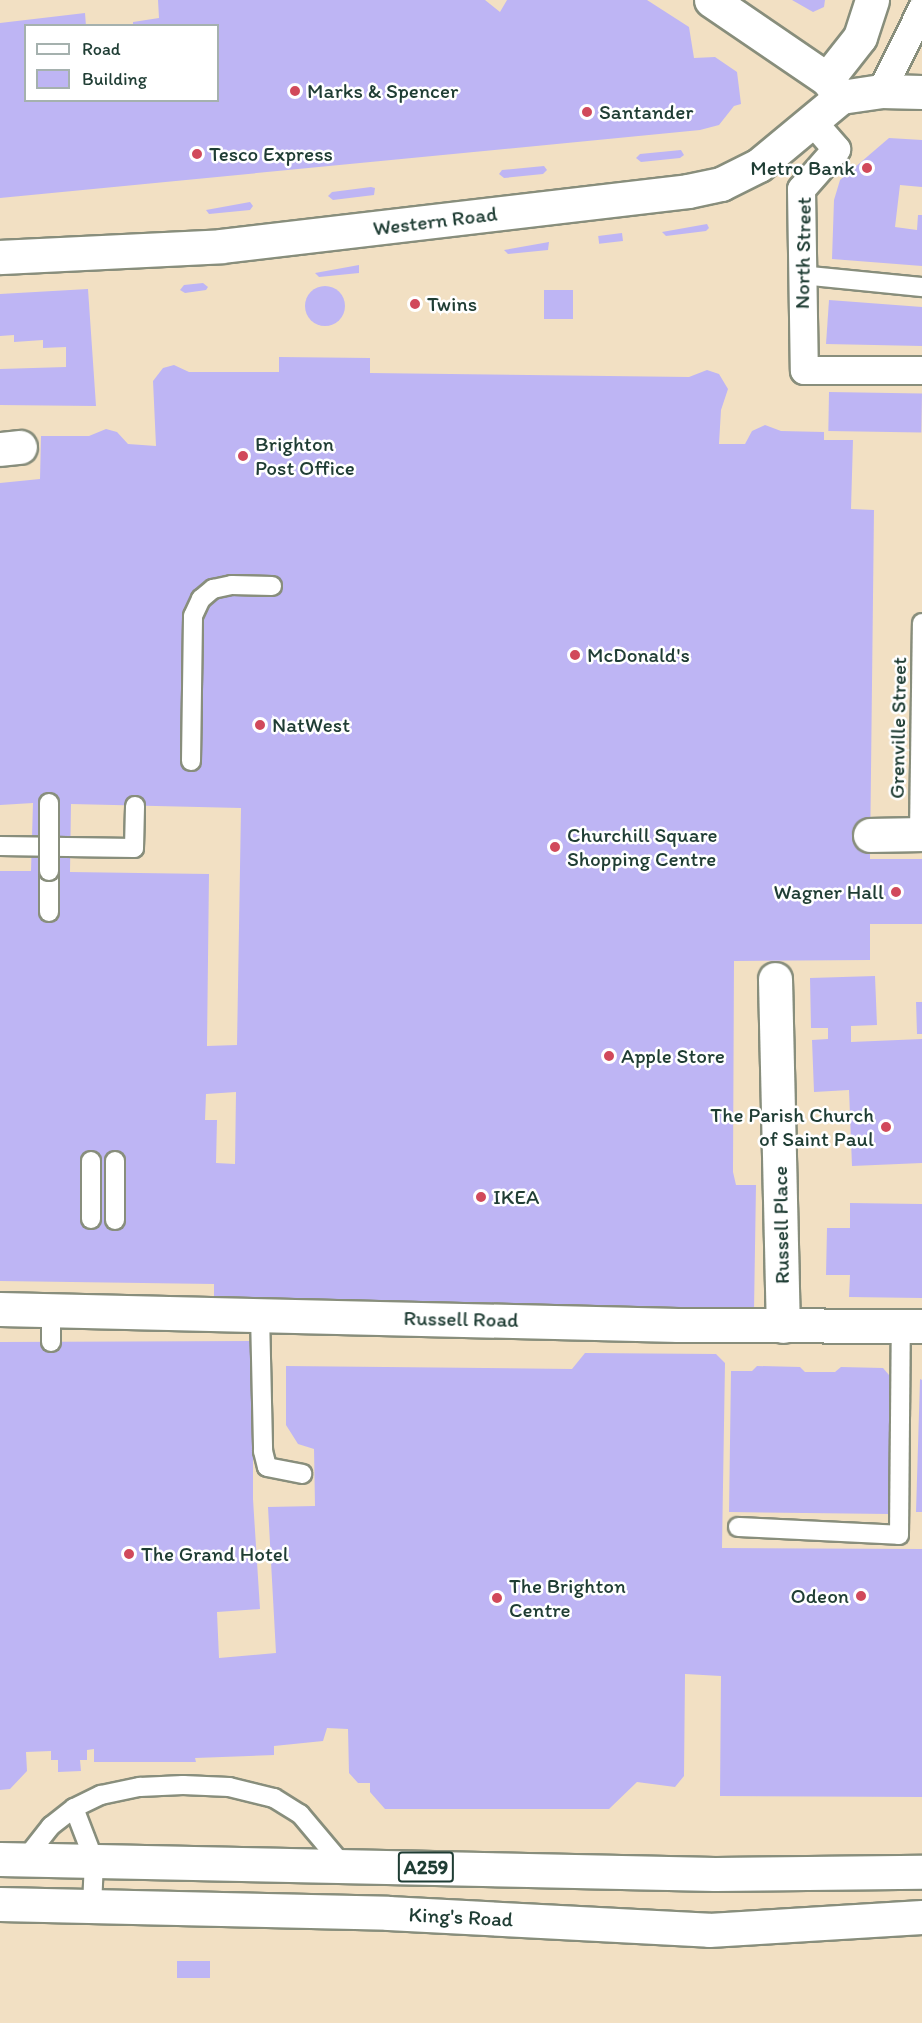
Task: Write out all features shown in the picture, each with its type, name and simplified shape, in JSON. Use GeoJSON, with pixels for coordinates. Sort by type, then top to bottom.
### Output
{"type":"FeatureCollection","features":[{"type":"Feature","properties":{"kind":"street"},"geometry":{"type":"LineString","coordinates":[[711,0],[834,88],[922,92]]}},
{"type":"Feature","properties":{"kind":"street","name":"Western Road"},"geometry":{"type":"LineString","coordinates":[[0,257],[200,248],[688,191],[720,184],[750,171],[812,121],[834,88],[860,37],[872,0]]}},
{"type":"Feature","properties":{"kind":"street"},"geometry":{"type":"LineString","coordinates":[[881,91],[922,8]]}},
{"type":"Feature","properties":{"kind":"street","name":"North Street"},"geometry":{"type":"LineString","coordinates":[[812,121],[836,149],[801,189],[804,370],[922,370]]}},
{"type":"Feature","properties":{"kind":"street"},"geometry":{"type":"LineString","coordinates":[[870,835],[920,834]]}},
{"type":"Feature","properties":{"kind":"street","name":"Russell Place"},"geometry":{"type":"LineString","coordinates":[[775,979],[783,1326]]}},
{"type":"Feature","properties":{"kind":"street","name":"Russell Road"},"geometry":{"type":"LineString","coordinates":[[0,1309],[51,1307],[783,1326],[911,1326]]}},
{"type":"Feature","properties":{"kind":"street","name":"A259"},"geometry":{"type":"LineString","coordinates":[[13,1859],[715,1874],[922,1872]]}},
{"type":"Feature","properties":{"kind":"street","name":"King's Road"},"geometry":{"type":"LineString","coordinates":[[0,1904],[388,1913],[709,1930],[922,1917]]}},
{"type":"Feature","properties":{"kind":"lane"},"geometry":{"type":"LineString","coordinates":[[801,275],[922,287]]}},
{"type":"Feature","properties":{"kind":"lane"},"geometry":{"type":"LineString","coordinates":[[191,761],[193,616],[201,599],[213,589],[232,585],[272,586]]}},
{"type":"Feature","properties":{"kind":"lane","name":"Grenville Street"},"geometry":{"type":"LineString","coordinates":[[920,834],[922,623]]}},
{"type":"Feature","properties":{"kind":"lane"},"geometry":{"type":"LineString","coordinates":[[49,803],[49,912]]}},
{"type":"Feature","properties":{"kind":"lane"},"geometry":{"type":"LineString","coordinates":[[0,846],[134,848],[135,806]]}},
{"type":"Feature","properties":{"kind":"lane"},"geometry":{"type":"LineString","coordinates":[[90,1161],[91,1219]]}},
{"type":"Feature","properties":{"kind":"lane"},"geometry":{"type":"LineString","coordinates":[[115,1161],[115,1220]]}},
{"type":"Feature","properties":{"kind":"lane"},"geometry":{"type":"LineString","coordinates":[[51,1307],[51,1342]]}},
{"type":"Feature","properties":{"kind":"lane"},"geometry":{"type":"LineString","coordinates":[[261,1314],[263,1451],[267,1467],[302,1474]]}},
{"type":"Feature","properties":{"kind":"lane"},"geometry":{"type":"LineString","coordinates":[[738,1527],[899,1535],[911,1326]]}},
{"type":"Feature","properties":{"kind":"lane"},"geometry":{"type":"LineString","coordinates":[[13,1859],[74,1808],[101,1795],[140,1787],[229,1787],[274,1798],[300,1814],[343,1866]]}},
{"type":"Feature","properties":{"kind":"lane"},"geometry":{"type":"LineString","coordinates":[[74,1808],[94,1860],[92,1907]]}},
{"type":"Feature","properties":{"kind":"building"},"geometry":{"type":"Polygon","coordinates":[[[158,0],[485,0],[500,12],[507,0],[647,0],[689,27],[694,58],[715,57],[737,72],[741,104],[734,106],[719,125],[700,130],[0,198],[0,23],[85,13],[86,24],[24,24],[24,102],[219,102],[219,24],[133,24],[133,22],[159,18],[158,0]]]}},
{"type":"Feature","properties":{"kind":"building"},"geometry":{"type":"Polygon","coordinates":[[[792,0],[825,0],[824,7],[813,12],[792,0]]]}},
{"type":"Feature","properties":{"kind":"building"},"geometry":{"type":"Polygon","coordinates":[[[889,138],[922,140],[922,187],[900,185],[895,227],[917,230],[918,215],[922,215],[922,266],[832,259],[834,200],[840,180],[889,138]]]}},
{"type":"Feature","properties":{"kind":"building"},"geometry":{"type":"Polygon","coordinates":[[[681,150],[684,155],[680,158],[641,162],[636,158],[640,154],[681,150]]]}},
{"type":"Feature","properties":{"kind":"building"},"geometry":{"type":"Polygon","coordinates":[[[544,166],[547,170],[543,174],[504,178],[499,174],[502,170],[544,166]]]}},
{"type":"Feature","properties":{"kind":"building"},"geometry":{"type":"Polygon","coordinates":[[[375,188],[374,195],[333,200],[328,196],[332,192],[375,188]]]}},
{"type":"Feature","properties":{"kind":"building"},"geometry":{"type":"Polygon","coordinates":[[[250,202],[253,206],[250,210],[209,214],[206,210],[250,202]]]}},
{"type":"Feature","properties":{"kind":"building"},"geometry":{"type":"Polygon","coordinates":[[[707,224],[709,228],[706,231],[666,236],[662,232],[707,224]]]}},
{"type":"Feature","properties":{"kind":"building"},"geometry":{"type":"Polygon","coordinates":[[[622,233],[623,241],[599,244],[598,236],[622,233]]]}},
{"type":"Feature","properties":{"kind":"building"},"geometry":{"type":"Polygon","coordinates":[[[549,242],[548,250],[508,254],[504,250],[549,242]]]}},
{"type":"Feature","properties":{"kind":"building"},"geometry":{"type":"Polygon","coordinates":[[[359,265],[359,273],[319,277],[315,273],[359,265]]]}},
{"type":"Feature","properties":{"kind":"building"},"geometry":{"type":"Polygon","coordinates":[[[203,283],[208,287],[206,290],[185,293],[180,290],[184,285],[203,283]]]}},
{"type":"Feature","properties":{"kind":"building"},"geometry":{"type":"Polygon","coordinates":[[[325,286],[339,292],[345,306],[339,320],[325,326],[311,320],[305,306],[311,292],[325,286]]]}},
{"type":"Feature","properties":{"kind":"building"},"geometry":{"type":"Polygon","coordinates":[[[88,289],[96,406],[0,405],[0,369],[66,367],[66,347],[43,348],[43,340],[14,342],[14,335],[0,336],[0,294],[88,289]]]}},
{"type":"Feature","properties":{"kind":"building"},"geometry":{"type":"Polygon","coordinates":[[[544,290],[573,290],[573,319],[544,319],[544,290]]]}},
{"type":"Feature","properties":{"kind":"building"},"geometry":{"type":"Polygon","coordinates":[[[829,300],[922,307],[922,346],[826,344],[829,300]]]}},
{"type":"Feature","properties":{"kind":"building","name":"Churchill Square Shopping Centre"},"geometry":{"type":"Polygon","coordinates":[[[279,357],[370,358],[370,373],[689,377],[707,370],[719,374],[728,389],[721,410],[719,444],[745,444],[752,431],[765,425],[781,431],[824,432],[824,440],[853,440],[851,509],[874,510],[870,859],[922,859],[922,924],[870,924],[870,960],[734,961],[733,1172],[736,1185],[756,1185],[754,1311],[214,1301],[214,1284],[0,1281],[0,871],[31,871],[33,803],[0,805],[0,483],[40,479],[41,436],[89,436],[106,429],[117,432],[128,444],[156,446],[153,381],[163,368],[174,365],[189,372],[279,372],[279,357]],[[71,804],[70,872],[209,874],[207,1046],[237,1045],[241,808],[71,804]],[[236,1092],[206,1094],[205,1120],[217,1120],[216,1163],[235,1164],[236,1092]]]}},
{"type":"Feature","properties":{"kind":"building"},"geometry":{"type":"Polygon","coordinates":[[[829,392],[922,394],[921,433],[828,431],[829,392]]]}},
{"type":"Feature","properties":{"kind":"building","name":"The Parish Church of Saint Paul"},"geometry":{"type":"Polygon","coordinates":[[[875,976],[877,1025],[851,1026],[851,1042],[922,1039],[922,1163],[852,1166],[849,1090],[814,1092],[812,1040],[828,1039],[828,1028],[811,1028],[810,978],[875,976]]]}},
{"type":"Feature","properties":{"kind":"building"},"geometry":{"type":"Polygon","coordinates":[[[916,1002],[922,1002],[922,1034],[917,1034],[916,1002]]]}},
{"type":"Feature","properties":{"kind":"building"},"geometry":{"type":"Polygon","coordinates":[[[850,1203],[922,1204],[922,1298],[849,1297],[850,1275],[826,1275],[827,1228],[850,1228],[850,1203]]]}},
{"type":"Feature","properties":{"kind":"building"},"geometry":{"type":"Polygon","coordinates":[[[253,1341],[253,1499],[260,1609],[217,1612],[219,1658],[276,1653],[268,1507],[315,1506],[314,1449],[298,1444],[286,1425],[286,1366],[572,1369],[585,1353],[716,1354],[725,1363],[722,1548],[922,1549],[922,1797],[720,1796],[721,1676],[685,1674],[684,1776],[675,1787],[637,1782],[609,1809],[385,1809],[370,1792],[370,1783],[358,1783],[349,1773],[348,1729],[327,1728],[323,1741],[274,1746],[274,1755],[195,1758],[196,1762],[94,1762],[94,1749],[87,1750],[87,1760],[80,1760],[81,1771],[58,1772],[58,1760],[51,1760],[51,1751],[26,1752],[27,1771],[10,1789],[0,1790],[0,1342],[253,1341]]]}},
{"type":"Feature","properties":{"kind":"building"},"geometry":{"type":"Polygon","coordinates":[[[757,1366],[800,1367],[805,1372],[835,1372],[841,1367],[883,1368],[889,1375],[889,1514],[729,1512],[731,1371],[752,1371],[757,1366]]]}},
{"type":"Feature","properties":{"kind":"building"},"geometry":{"type":"Polygon","coordinates":[[[920,1379],[922,1380],[922,1512],[916,1512],[920,1379]]]}},
{"type":"Feature","properties":{"kind":"building"},"geometry":{"type":"Polygon","coordinates":[[[177,1961],[210,1961],[210,1978],[177,1978],[177,1961]]]}},
{"type":"Feature","properties":{"kind":"place","name":"Marks & Spencer"},"geometry":{"type":"Point","coordinates":[295,91]}},
{"type":"Feature","properties":{"kind":"place","name":"Santander"},"geometry":{"type":"Point","coordinates":[587,112]}},
{"type":"Feature","properties":{"kind":"place","name":"Tesco Express"},"geometry":{"type":"Point","coordinates":[197,154]}},
{"type":"Feature","properties":{"kind":"place","name":"Metro Bank"},"geometry":{"type":"Point","coordinates":[867,168]}},
{"type":"Feature","properties":{"kind":"place","name":"Twins"},"geometry":{"type":"Point","coordinates":[415,304]}},
{"type":"Feature","properties":{"kind":"place","name":"Brighton Post Office"},"geometry":{"type":"Point","coordinates":[243,456]}},
{"type":"Feature","properties":{"kind":"place","name":"McDonald's"},"geometry":{"type":"Point","coordinates":[575,655]}},
{"type":"Feature","properties":{"kind":"place","name":"NatWest"},"geometry":{"type":"Point","coordinates":[260,725]}},
{"type":"Feature","properties":{"kind":"place","name":"Churchill Square Shopping Centre"},"geometry":{"type":"Point","coordinates":[555,847]}},
{"type":"Feature","properties":{"kind":"place","name":"Wagner Hall"},"geometry":{"type":"Point","coordinates":[896,892]}},
{"type":"Feature","properties":{"kind":"place","name":"Apple Store"},"geometry":{"type":"Point","coordinates":[609,1056]}},
{"type":"Feature","properties":{"kind":"place","name":"The Parish Church of Saint Paul"},"geometry":{"type":"Point","coordinates":[886,1127]}},
{"type":"Feature","properties":{"kind":"place","name":"IKEA"},"geometry":{"type":"Point","coordinates":[481,1197]}},
{"type":"Feature","properties":{"kind":"place","name":"The Grand Hotel"},"geometry":{"type":"Point","coordinates":[129,1554]}},
{"type":"Feature","properties":{"kind":"place","name":"Odeon"},"geometry":{"type":"Point","coordinates":[861,1596]}},
{"type":"Feature","properties":{"kind":"place","name":"The Brighton Centre"},"geometry":{"type":"Point","coordinates":[497,1598]}}]}
